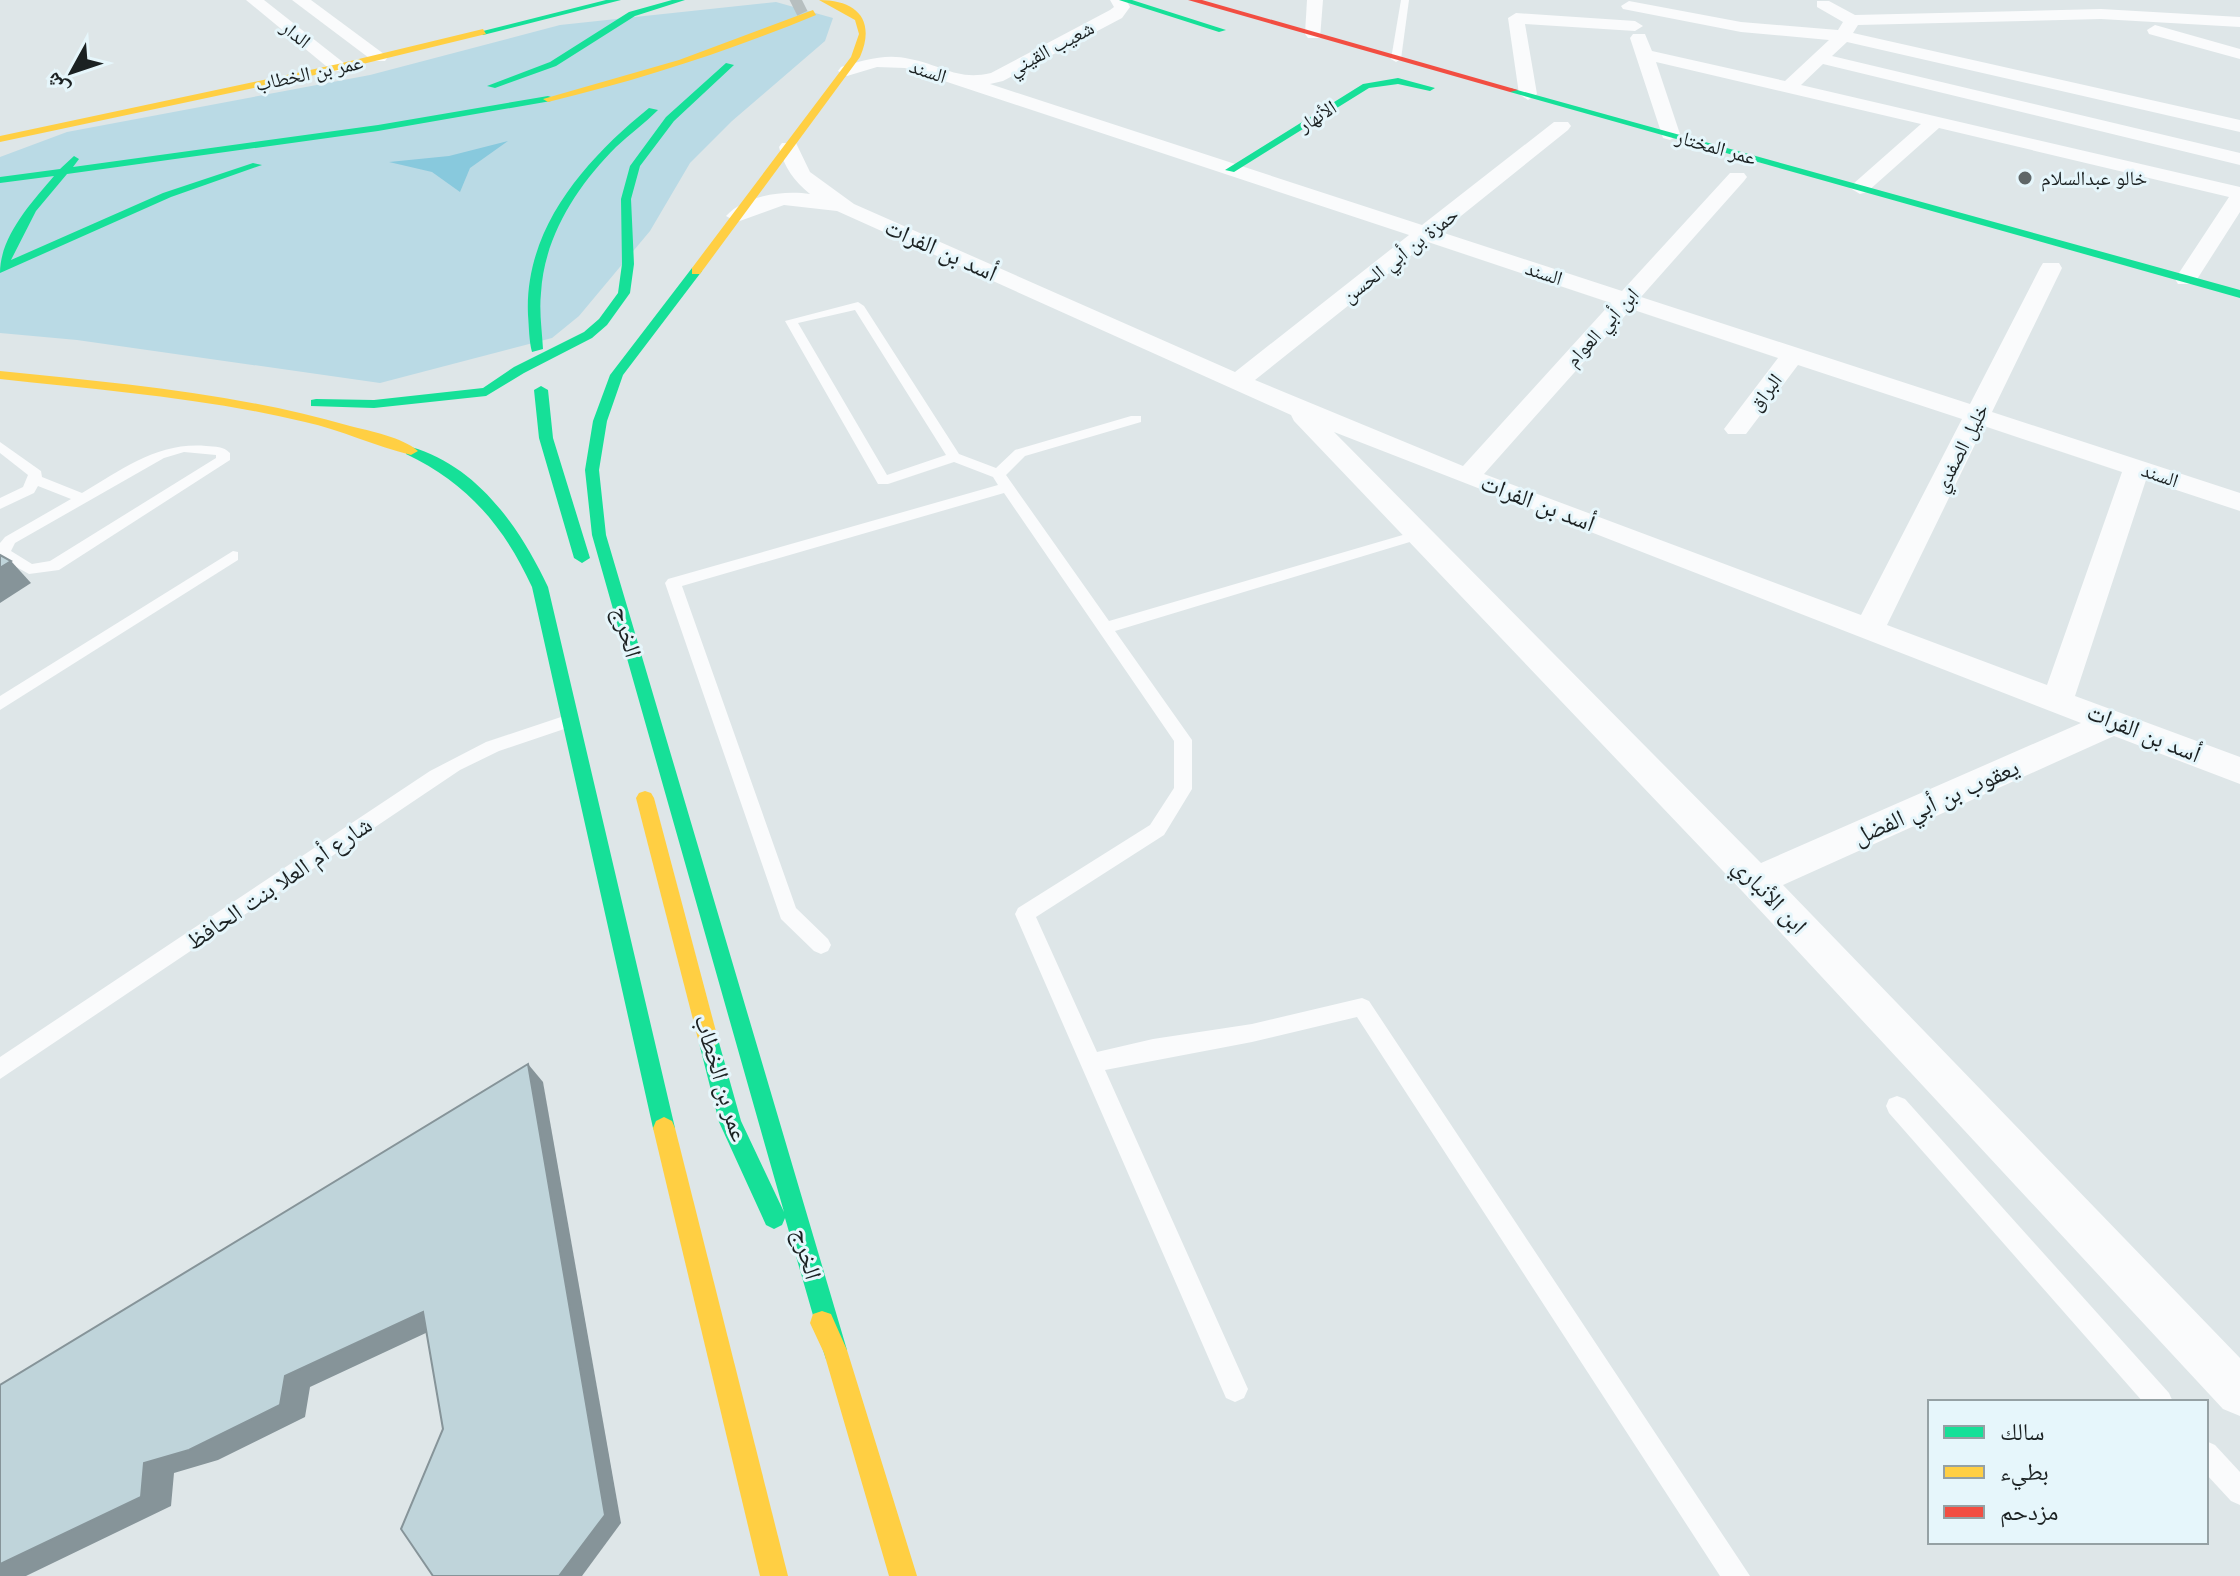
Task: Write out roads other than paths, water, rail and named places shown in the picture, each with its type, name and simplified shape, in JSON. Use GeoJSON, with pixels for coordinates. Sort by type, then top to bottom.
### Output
{"type":"FeatureCollection","features":[{"type":"Feature","properties":{"kind":"main road","name":"عمر بن الخطاب"},"geometry":{"type":"LineString","coordinates":[[0,139],[338,67],[617,0]]}},
{"type":"Feature","properties":{"kind":"main road"},"geometry":{"type":"LineString","coordinates":[[477,90],[518,79],[553,64],[632,14],[671,0]]}},
{"type":"Feature","properties":{"kind":"main road"},"geometry":{"type":"LineString","coordinates":[[632,14],[681,0]]}},
{"type":"Feature","properties":{"kind":"main road"},"geometry":{"type":"LineString","coordinates":[[1120,0],[1243,37]]}},
{"type":"Feature","properties":{"kind":"main road","name":"عمر المختار"},"geometry":{"type":"LineString","coordinates":[[1192,0],[2240,294]]}},
{"type":"Feature","properties":{"kind":"main road"},"geometry":{"type":"LineString","coordinates":[[0,162],[143,135],[422,104],[632,61],[719,37],[792,5]]}},
{"type":"Feature","properties":{"kind":"main road"},"geometry":{"type":"LineString","coordinates":[[537,349],[536,282],[545,240],[591,168],[625,131],[658,107],[818,7]]}},
{"type":"Feature","properties":{"kind":"main road"},"geometry":{"type":"LineString","coordinates":[[0,180],[387,128],[600,86],[736,46],[818,7]]}},
{"type":"Feature","properties":{"kind":"main road","name":"الخرج"},"geometry":{"type":"LineString","coordinates":[[818,7],[854,13],[866,30],[865,42],[847,71],[617,375],[600,421],[592,470],[599,535],[835,1350]]}},
{"type":"Feature","properties":{"kind":"main road"},"geometry":{"type":"LineString","coordinates":[[1332,59],[1396,59]]}},
{"type":"Feature","properties":{"kind":"main road"},"geometry":{"type":"LineString","coordinates":[[486,392],[499,380],[558,354],[589,336],[620,303],[627,278],[625,201],[637,162],[653,137],[673,115],[729,65]]}},
{"type":"Feature","properties":{"kind":"main road","name":"الأنهار"},"geometry":{"type":"LineString","coordinates":[[1230,170],[1360,88],[1386,82],[1410,82],[1455,95]]}},
{"type":"Feature","properties":{"kind":"main road"},"geometry":{"type":"LineString","coordinates":[[117,134],[143,135],[252,85]]}},
{"type":"Feature","properties":{"kind":"main road"},"geometry":{"type":"LineString","coordinates":[[422,104],[450,97]]}},
{"type":"Feature","properties":{"kind":"main road"},"geometry":{"type":"LineString","coordinates":[[0,269],[200,183],[387,128]]}},
{"type":"Feature","properties":{"kind":"main road"},"geometry":{"type":"LineString","coordinates":[[0,269],[16,233],[42,194],[72,161],[94,147]]}},
{"type":"Feature","properties":{"kind":"main road"},"geometry":{"type":"LineString","coordinates":[[633,325],[707,257]]}},
{"type":"Feature","properties":{"kind":"main road"},"geometry":{"type":"LineString","coordinates":[[218,401],[374,404],[486,392],[555,371],[597,351]]}},
{"type":"Feature","properties":{"kind":"main road"},"geometry":{"type":"LineString","coordinates":[[26,359],[61,383]]}},
{"type":"Feature","properties":{"kind":"main road"},"geometry":{"type":"LineString","coordinates":[[0,375],[218,401],[347,426],[393,441],[434,461],[470,485],[501,514],[524,548],[540,587],[647,1063],[774,1576]]}},
{"type":"Feature","properties":{"kind":"main road"},"geometry":{"type":"LineString","coordinates":[[541,390],[546,438],[586,572]]}},
{"type":"Feature","properties":{"kind":"main road","name":"عمر بن الخطاب"},"geometry":{"type":"LineString","coordinates":[[639,775],[730,1122],[835,1350],[903,1576]]}},
{"type":"Feature","properties":{"kind":"main road"},"geometry":{"type":"LineString","coordinates":[[764,1576],[768,1550]]}},
{"type":"Feature","properties":{"kind":"street","name":"الدار"},"geometry":{"type":"LineString","coordinates":[[254,0],[338,67]]}},
{"type":"Feature","properties":{"kind":"street","name":"الدار"},"geometry":{"type":"LineString","coordinates":[[300,0],[379,57]]}},
{"type":"Feature","properties":{"kind":"street","name":"شعيب القيني"},"geometry":{"type":"LineString","coordinates":[[968,84],[1004,74],[1116,14],[1122,7],[1120,0]]}},
{"type":"Feature","properties":{"kind":"street"},"geometry":{"type":"LineString","coordinates":[[1314,34],[1315,0]]}},
{"type":"Feature","properties":{"kind":"street"},"geometry":{"type":"LineString","coordinates":[[1994,0],[2010,16]]}},
{"type":"Feature","properties":{"kind":"street"},"geometry":{"type":"LineString","coordinates":[[2064,0],[2076,14]]}},
{"type":"Feature","properties":{"kind":"street"},"geometry":{"type":"LineString","coordinates":[[2119,0],[2135,15]]}},
{"type":"Feature","properties":{"kind":"street"},"geometry":{"type":"LineString","coordinates":[[2188,0],[2214,20]]}},
{"type":"Feature","properties":{"kind":"street"},"geometry":{"type":"LineString","coordinates":[[1804,1],[2240,126]]}},
{"type":"Feature","properties":{"kind":"street"},"geometry":{"type":"LineString","coordinates":[[1670,134],[1628,3],[1741,27],[1858,17],[2076,14],[2240,22]]}},
{"type":"Feature","properties":{"kind":"street"},"geometry":{"type":"LineString","coordinates":[[2101,14],[2240,54]]}},
{"type":"Feature","properties":{"kind":"street"},"geometry":{"type":"LineString","coordinates":[[1788,88],[1858,17]]}},
{"type":"Feature","properties":{"kind":"street"},"geometry":{"type":"LineString","coordinates":[[1528,94],[1516,18],[1635,26]]}},
{"type":"Feature","properties":{"kind":"street"},"geometry":{"type":"LineString","coordinates":[[1644,54],[2240,194],[2229,231],[2186,279]]}},
{"type":"Feature","properties":{"kind":"street"},"geometry":{"type":"LineString","coordinates":[[1818,58],[2240,159]]}},
{"type":"Feature","properties":{"kind":"street","name":"السند"},"geometry":{"type":"LineString","coordinates":[[847,71],[868,64],[897,62],[2240,502]]}},
{"type":"Feature","properties":{"kind":"street"},"geometry":{"type":"LineString","coordinates":[[1860,188],[1935,122]]}},
{"type":"Feature","properties":{"kind":"street","name":"حمزة بن أبي الحسن"},"geometry":{"type":"LineString","coordinates":[[1237,382],[1427,235],[1561,126]]}},
{"type":"Feature","properties":{"kind":"street","name":"أسد بن الفرات"},"geometry":{"type":"LineString","coordinates":[[789,147],[792,161],[810,186],[847,208],[1294,407],[1467,477],[2058,699],[2240,771]]}},
{"type":"Feature","properties":{"kind":"street","name":"ابن أبي العوام"},"geometry":{"type":"LineString","coordinates":[[1467,477],[1737,177]]}},
{"type":"Feature","properties":{"kind":"street","name":"أسد بن الفرات"},"geometry":{"type":"LineString","coordinates":[[737,216],[759,203],[789,197],[847,208]]}},
{"type":"Feature","properties":{"kind":"street","name":"خليل الصفدي"},"geometry":{"type":"LineString","coordinates":[[1870,628],[2051,268]]}},
{"type":"Feature","properties":{"kind":"street","name":"البراق"},"geometry":{"type":"LineString","coordinates":[[1737,429],[1793,355]]}},
{"type":"Feature","properties":{"kind":"street","name":"ابن الأنباري"},"geometry":{"type":"LineString","coordinates":[[1294,407],[1756,881],[2240,1392]]}},
{"type":"Feature","properties":{"kind":"street"},"geometry":{"type":"LineString","coordinates":[[2058,699],[2137,467]]}},
{"type":"Feature","properties":{"kind":"street","name":"يعقوب بن أبي الفضل"},"geometry":{"type":"LineString","coordinates":[[1756,881],[2115,722]]}},
{"type":"Feature","properties":{"kind":"lane"},"geometry":{"type":"LineString","coordinates":[[1396,59],[1405,0]]}},
{"type":"Feature","properties":{"kind":"lane"},"geometry":{"type":"LineString","coordinates":[[954,457],[883,481],[791,321],[858,306],[954,457],[1002,480],[1183,740],[1183,789],[1157,830],[1025,914],[1235,1389]]}},
{"type":"Feature","properties":{"kind":"lane"},"geometry":{"type":"LineString","coordinates":[[821,945],[788,913],[673,583],[1002,480],[1020,453],[1136,419]]}},
{"type":"Feature","properties":{"kind":"lane"},"geometry":{"type":"LineString","coordinates":[[0,446],[25,462],[36,474],[33,485]]}},
{"type":"Feature","properties":{"kind":"lane"},"geometry":{"type":"LineString","coordinates":[[171,450],[219,451],[224,456],[215,468],[54,566],[29,569],[2,552],[10,540],[83,498],[171,450]]}},
{"type":"Feature","properties":{"kind":"lane"},"geometry":{"type":"LineString","coordinates":[[33,485],[67,507]]}},
{"type":"Feature","properties":{"kind":"lane"},"geometry":{"type":"LineString","coordinates":[[0,504],[33,485],[83,498]]}},
{"type":"Feature","properties":{"kind":"lane"},"geometry":{"type":"LineString","coordinates":[[1105,628],[1418,535]]}},
{"type":"Feature","properties":{"kind":"lane"},"geometry":{"type":"LineString","coordinates":[[0,704],[233,556]]}},
{"type":"Feature","properties":{"kind":"lane","name":"شارع أم العلا بنت الحافظ"},"geometry":{"type":"LineString","coordinates":[[0,1069],[423,787],[435,776],[510,741],[570,720]]}},
{"type":"Feature","properties":{"kind":"lane"},"geometry":{"type":"LineString","coordinates":[[1092,1063],[1153,1049],[1252,1033],[1362,1007],[1736,1576]]}},
{"type":"Feature","properties":{"kind":"lane"},"geometry":{"type":"LineString","coordinates":[[1897,1106],[2158,1400]]}},
{"type":"Feature","properties":{"kind":"lane"},"geometry":{"type":"LineString","coordinates":[[2208,1456],[2240,1492]]}},
{"type":"Feature","properties":{"kind":"water"},"geometry":{"type":"Polygon","coordinates":[[[508,141],[470,168],[460,192],[432,172],[389,162],[449,156],[508,141]]]}},
{"type":"Feature","properties":{"kind":"tunnel"},"geometry":{"type":"LineString","coordinates":[[792,5],[802,0]]}},
{"type":"Feature","properties":{"kind":"place","name":"خالو عبدالسلام"},"geometry":{"type":"Point","coordinates":[2025,178]}}]}
